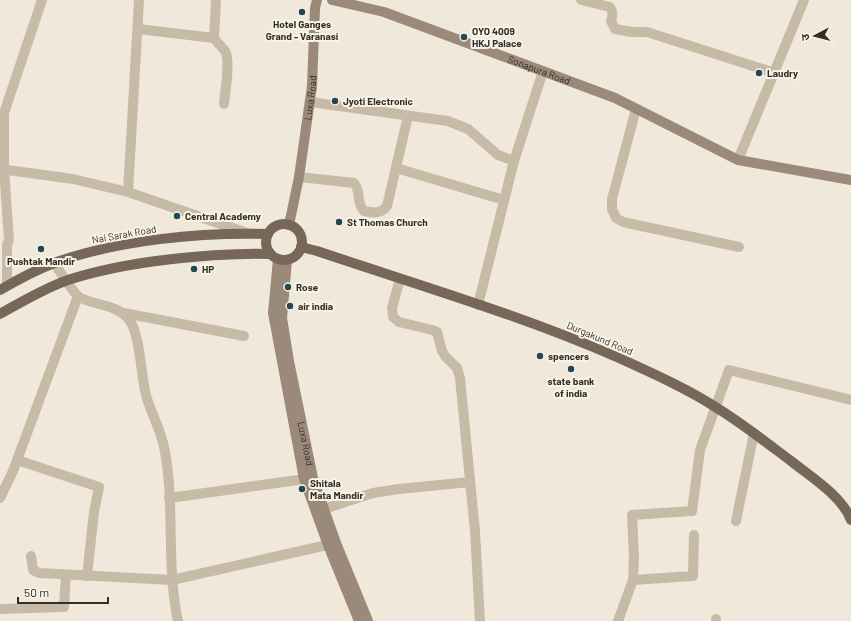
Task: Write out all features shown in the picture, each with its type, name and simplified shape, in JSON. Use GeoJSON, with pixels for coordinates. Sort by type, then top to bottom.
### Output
{"type":"FeatureCollection","features":[{"type":"Feature","properties":{"kind":"main road"},"geometry":{"type":"LineString","coordinates":[[0,314],[67,281],[101,271],[140,263],[192,257],[254,253],[278,258],[296,256],[302,242],[298,231],[289,225],[283,224],[277,226],[263,234],[266,244],[278,258]]}},
{"type":"Feature","properties":{"kind":"main road","name":"Nai Sarak Road"},"geometry":{"type":"LineString","coordinates":[[4,288],[54,263],[94,251],[134,243],[188,236],[248,233],[263,234]]}},
{"type":"Feature","properties":{"kind":"main road","name":"Durgakund Road"},"geometry":{"type":"LineString","coordinates":[[301,247],[438,290],[574,339],[662,378],[717,408],[754,433],[816,481],[839,501],[851,520]]}},
{"type":"Feature","properties":{"kind":"street"},"geometry":{"type":"LineString","coordinates":[[4,288],[7,245],[4,240],[2,169],[4,99],[42,0]]}},
{"type":"Feature","properties":{"kind":"street"},"geometry":{"type":"LineString","coordinates":[[128,192],[139,0]]}},
{"type":"Feature","properties":{"kind":"street"},"geometry":{"type":"LineString","coordinates":[[214,38],[216,0]]}},
{"type":"Feature","properties":{"kind":"street","name":"Luxa Road"},"geometry":{"type":"LineString","coordinates":[[289,225],[299,177],[312,86],[314,0]]}},
{"type":"Feature","properties":{"kind":"street","name":"Sonapura Road"},"geometry":{"type":"LineString","coordinates":[[332,0],[366,4],[615,98],[738,160],[851,180]]}},
{"type":"Feature","properties":{"kind":"street"},"geometry":{"type":"LineString","coordinates":[[581,0],[610,7],[613,15],[611,21],[616,29],[632,32],[647,32],[775,73]]}},
{"type":"Feature","properties":{"kind":"street"},"geometry":{"type":"LineString","coordinates":[[738,160],[804,0]]}},
{"type":"Feature","properties":{"kind":"street"},"geometry":{"type":"LineString","coordinates":[[138,29],[214,38],[224,49],[226,54],[227,63],[224,104]]}},
{"type":"Feature","properties":{"kind":"street"},"geometry":{"type":"LineString","coordinates":[[478,305],[514,161],[544,71]]}},
{"type":"Feature","properties":{"kind":"street"},"geometry":{"type":"LineString","coordinates":[[310,102],[448,121],[468,129],[498,155],[514,161]]}},
{"type":"Feature","properties":{"kind":"street"},"geometry":{"type":"LineString","coordinates":[[636,109],[612,199],[612,209],[616,218],[623,222],[739,247]]}},
{"type":"Feature","properties":{"kind":"street"},"geometry":{"type":"LineString","coordinates":[[299,177],[354,183],[358,188],[358,200],[360,207],[364,211],[379,213],[387,206],[408,116]]}},
{"type":"Feature","properties":{"kind":"street"},"geometry":{"type":"LineString","coordinates":[[396,168],[504,200]]}},
{"type":"Feature","properties":{"kind":"street"},"geometry":{"type":"LineString","coordinates":[[2,169],[73,179],[128,192],[248,233]]}},
{"type":"Feature","properties":{"kind":"street"},"geometry":{"type":"LineString","coordinates":[[278,258],[273,313],[308,478],[359,621]]}},
{"type":"Feature","properties":{"kind":"street","name":"Luxa Road"},"geometry":{"type":"LineString","coordinates":[[278,258],[285,281],[282,318],[308,478],[324,509],[332,544],[368,621]]}},
{"type":"Feature","properties":{"kind":"street"},"geometry":{"type":"LineString","coordinates":[[54,263],[78,296],[124,313],[244,336]]}},
{"type":"Feature","properties":{"kind":"street"},"geometry":{"type":"LineString","coordinates":[[400,279],[392,308],[393,317],[399,322],[437,332],[439,343],[445,356],[457,368],[460,378],[476,532],[480,621]]}},
{"type":"Feature","properties":{"kind":"street"},"geometry":{"type":"LineString","coordinates":[[0,498],[17,460],[78,296]]}},
{"type":"Feature","properties":{"kind":"street"},"geometry":{"type":"LineString","coordinates":[[124,313],[132,322],[136,335],[146,395],[161,434],[165,452],[170,498],[172,580],[178,621]]}},
{"type":"Feature","properties":{"kind":"street"},"geometry":{"type":"LineString","coordinates":[[618,621],[633,580],[634,557],[632,515],[692,511],[700,450],[717,408],[729,370],[851,400]]}},
{"type":"Feature","properties":{"kind":"street"},"geometry":{"type":"LineString","coordinates":[[736,521],[754,433]]}},
{"type":"Feature","properties":{"kind":"street"},"geometry":{"type":"LineString","coordinates":[[17,460],[99,487],[94,512],[87,576]]}},
{"type":"Feature","properties":{"kind":"street"},"geometry":{"type":"LineString","coordinates":[[170,498],[308,478]]}},
{"type":"Feature","properties":{"kind":"street"},"geometry":{"type":"LineString","coordinates":[[324,509],[380,492],[470,482]]}},
{"type":"Feature","properties":{"kind":"street"},"geometry":{"type":"LineString","coordinates":[[633,580],[694,576],[694,535]]}},
{"type":"Feature","properties":{"kind":"street"},"geometry":{"type":"LineString","coordinates":[[31,556],[33,570],[39,573],[172,580],[332,544]]}},
{"type":"Feature","properties":{"kind":"street"},"geometry":{"type":"LineString","coordinates":[[0,609],[64,607],[66,575]]}},
{"type":"Feature","properties":{"kind":"place","name":"Hotel Ganges Grand - Varanasi"},"geometry":{"type":"Point","coordinates":[302,12]}},
{"type":"Feature","properties":{"kind":"place","name":"OYO 4009 HKJ Palace"},"geometry":{"type":"Point","coordinates":[464,37]}},
{"type":"Feature","properties":{"kind":"place","name":"Laudry"},"geometry":{"type":"Point","coordinates":[759,73]}},
{"type":"Feature","properties":{"kind":"place","name":"Jyoti Electronic"},"geometry":{"type":"Point","coordinates":[335,101]}},
{"type":"Feature","properties":{"kind":"place","name":"Central Academy"},"geometry":{"type":"Point","coordinates":[177,216]}},
{"type":"Feature","properties":{"kind":"place","name":"St Thomas Church"},"geometry":{"type":"Point","coordinates":[339,222]}},
{"type":"Feature","properties":{"kind":"place","name":"Pushtak Mandir"},"geometry":{"type":"Point","coordinates":[41,249]}},
{"type":"Feature","properties":{"kind":"place","name":"HP"},"geometry":{"type":"Point","coordinates":[194,269]}},
{"type":"Feature","properties":{"kind":"place","name":"Rose"},"geometry":{"type":"Point","coordinates":[288,287]}},
{"type":"Feature","properties":{"kind":"place","name":"air india"},"geometry":{"type":"Point","coordinates":[290,306]}},
{"type":"Feature","properties":{"kind":"place","name":"spencers"},"geometry":{"type":"Point","coordinates":[540,356]}},
{"type":"Feature","properties":{"kind":"place","name":"state bank of india"},"geometry":{"type":"Point","coordinates":[571,369]}},
{"type":"Feature","properties":{"kind":"place","name":"Shitala Mata Mandir"},"geometry":{"type":"Point","coordinates":[302,489]}}]}
